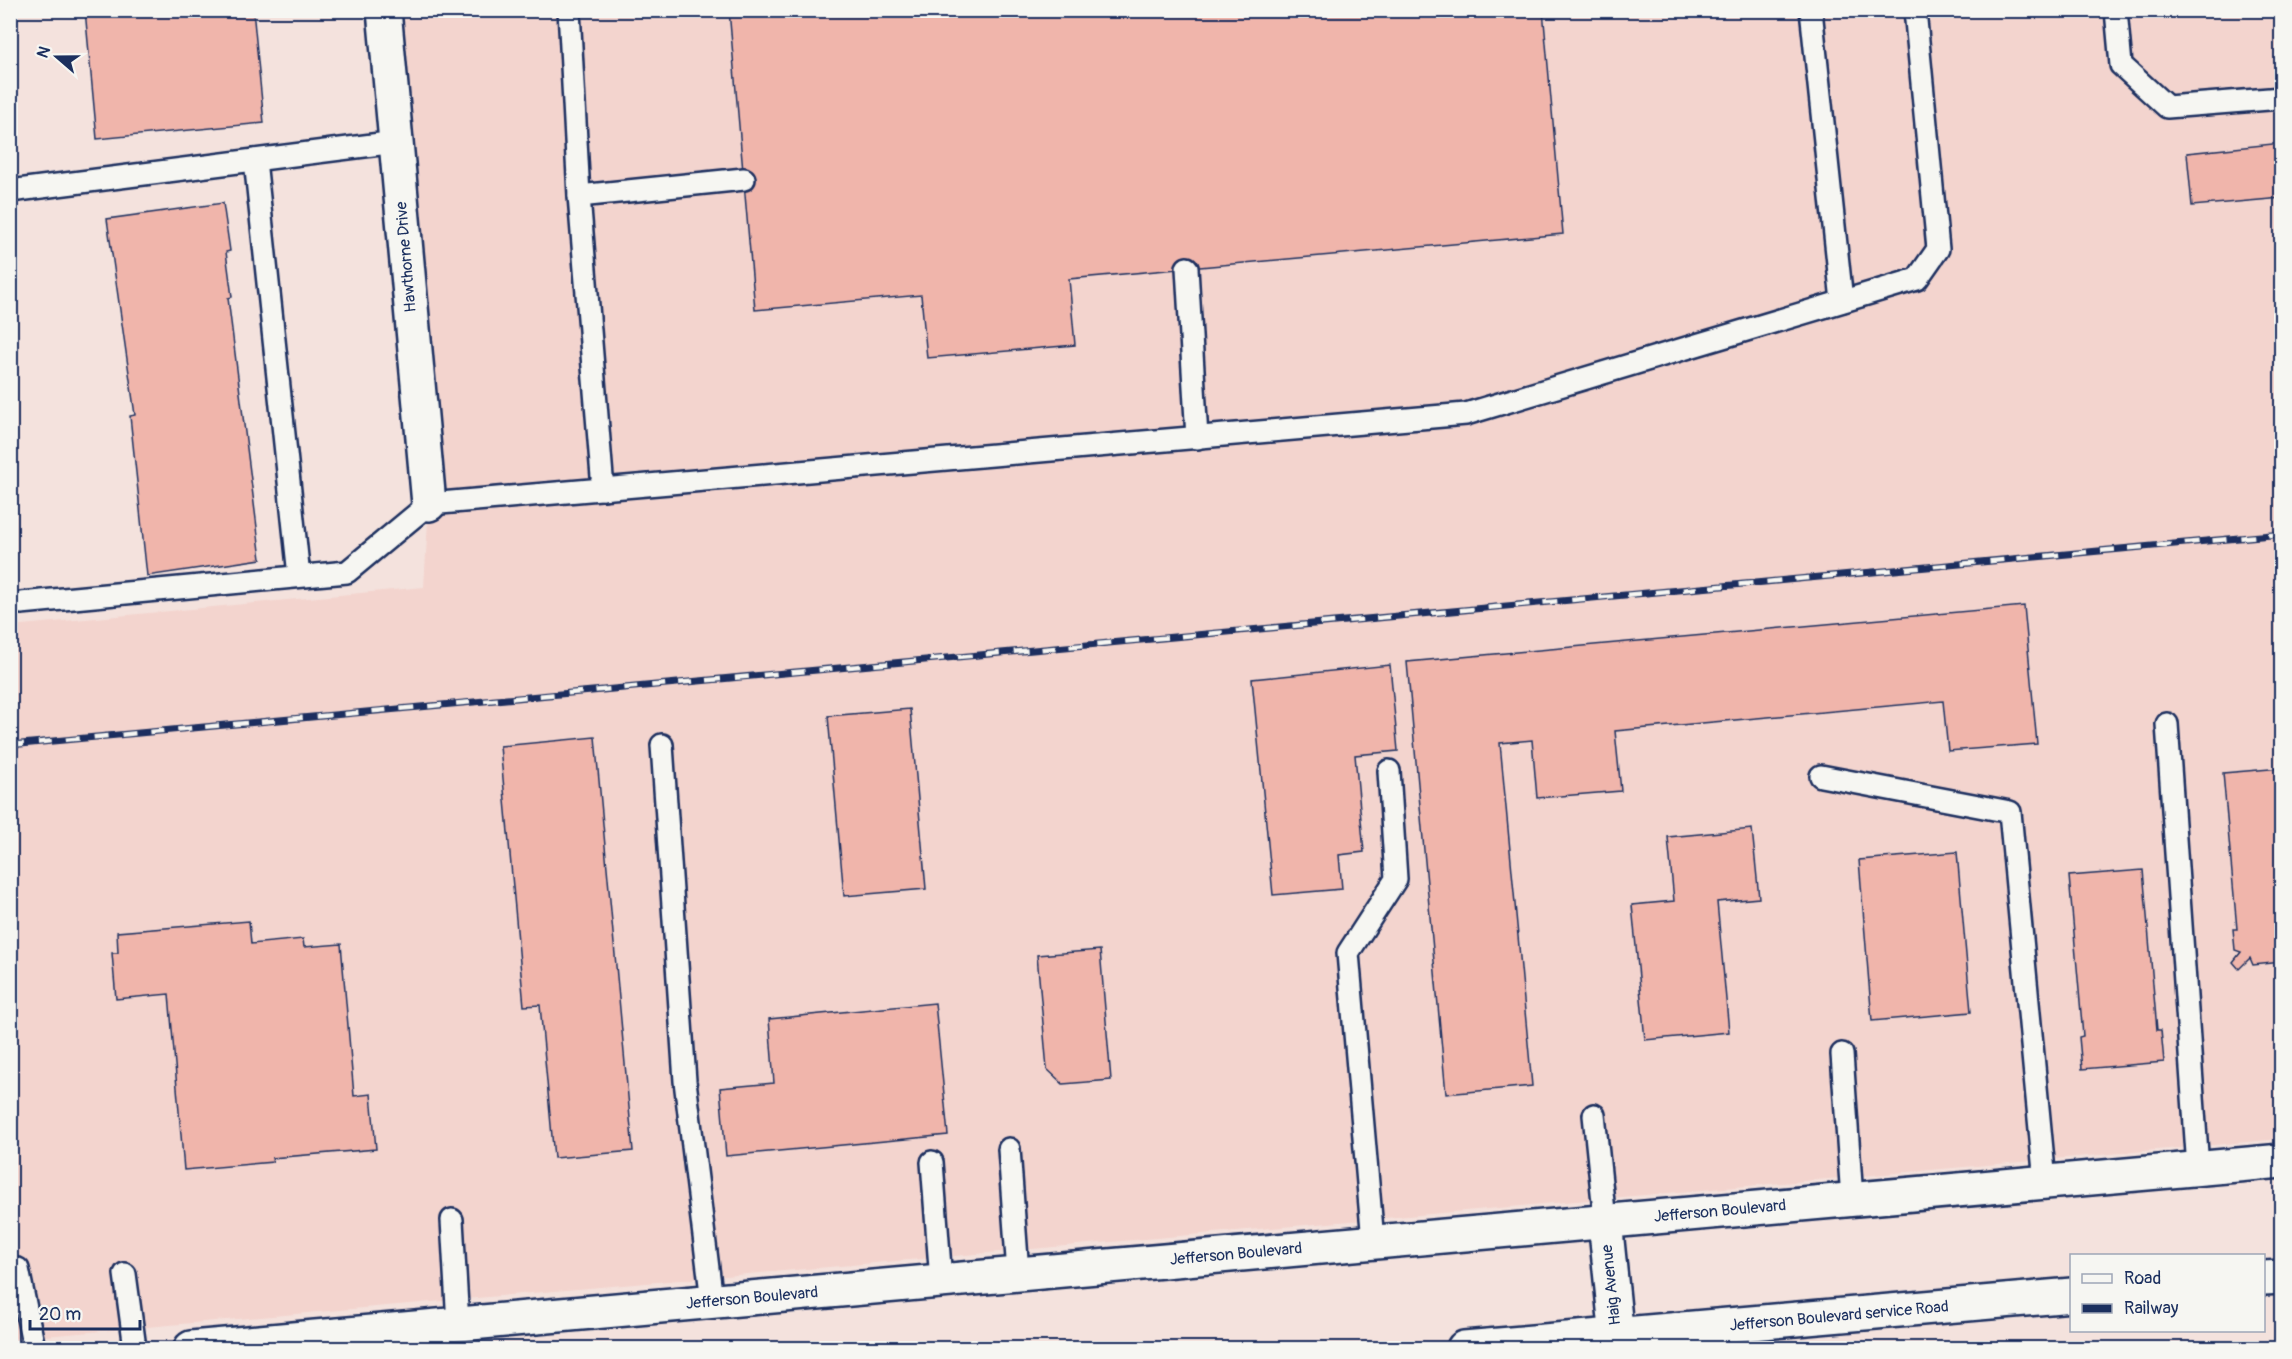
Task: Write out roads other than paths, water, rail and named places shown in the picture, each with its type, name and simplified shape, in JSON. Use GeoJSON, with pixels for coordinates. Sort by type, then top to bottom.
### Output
{"type":"FeatureCollection","features":[{"type":"Feature","properties":{"kind":"street","name":"Hawthorne Drive"},"geometry":{"type":"LineString","coordinates":[[384,10],[429,504]]}},
{"type":"Feature","properties":{"kind":"street","name":"Jefferson Boulevard"},"geometry":{"type":"LineString","coordinates":[[191,1348],[2282,1161]]}},
{"type":"Feature","properties":{"kind":"street","name":"Haig Avenue"},"geometry":{"type":"LineString","coordinates":[[1605,1221],[1617,1342]]}},
{"type":"Feature","properties":{"kind":"street"},"geometry":{"type":"LineString","coordinates":[[2265,1278],[2282,1277]]}},
{"type":"Feature","properties":{"kind":"street","name":"Jefferson Boulevard service Road"},"geometry":{"type":"LineString","coordinates":[[1464,1348],[1617,1342],[2070,1295]]}},
{"type":"Feature","properties":{"kind":"lane"},"geometry":{"type":"LineString","coordinates":[[569,10],[579,196],[603,489]]}},
{"type":"Feature","properties":{"kind":"lane"},"geometry":{"type":"LineString","coordinates":[[1811,10],[1842,301]]}},
{"type":"Feature","properties":{"kind":"lane"},"geometry":{"type":"LineString","coordinates":[[21,603],[347,572],[429,504],[1466,414],[1917,279],[1938,249],[1915,10]]}},
{"type":"Feature","properties":{"kind":"lane"},"geometry":{"type":"LineString","coordinates":[[2116,10],[2121,65],[2168,107],[2282,98]]}},
{"type":"Feature","properties":{"kind":"lane"},"geometry":{"type":"LineString","coordinates":[[10,191],[396,142]]}},
{"type":"Feature","properties":{"kind":"lane"},"geometry":{"type":"LineString","coordinates":[[255,160],[299,576]]}},
{"type":"Feature","properties":{"kind":"lane"},"geometry":{"type":"LineString","coordinates":[[579,196],[744,179]]}},
{"type":"Feature","properties":{"kind":"lane"},"geometry":{"type":"LineString","coordinates":[[1186,268],[1197,438]]}},
{"type":"Feature","properties":{"kind":"lane"},"geometry":{"type":"LineString","coordinates":[[2167,724],[2199,1168]]}},
{"type":"Feature","properties":{"kind":"lane"},"geometry":{"type":"LineString","coordinates":[[662,745],[685,1081],[712,1301]]}},
{"type":"Feature","properties":{"kind":"lane"},"geometry":{"type":"LineString","coordinates":[[1373,1241],[1348,953],[1396,879],[1389,771]]}},
{"type":"Feature","properties":{"kind":"lane"},"geometry":{"type":"LineString","coordinates":[[1821,776],[2010,812],[2045,1182]]}},
{"type":"Feature","properties":{"kind":"lane"},"geometry":{"type":"LineString","coordinates":[[1842,1054],[1852,1199]]}},
{"type":"Feature","properties":{"kind":"lane"},"geometry":{"type":"LineString","coordinates":[[1594,1115],[1605,1221]]}},
{"type":"Feature","properties":{"kind":"lane"},"geometry":{"type":"LineString","coordinates":[[1009,1149],[1018,1273]]}},
{"type":"Feature","properties":{"kind":"lane"},"geometry":{"type":"LineString","coordinates":[[932,1162],[941,1281]]}},
{"type":"Feature","properties":{"kind":"lane"},"geometry":{"type":"LineString","coordinates":[[452,1220],[458,1324]]}},
{"type":"Feature","properties":{"kind":"lane"},"geometry":{"type":"LineString","coordinates":[[18,1269],[34,1348]]}},
{"type":"Feature","properties":{"kind":"lane"},"geometry":{"type":"LineString","coordinates":[[125,1274],[135,1348]]}},
{"type":"Feature","properties":{"kind":"railway"},"geometry":{"type":"LineString","coordinates":[[10,745],[2282,534]]}}]}
